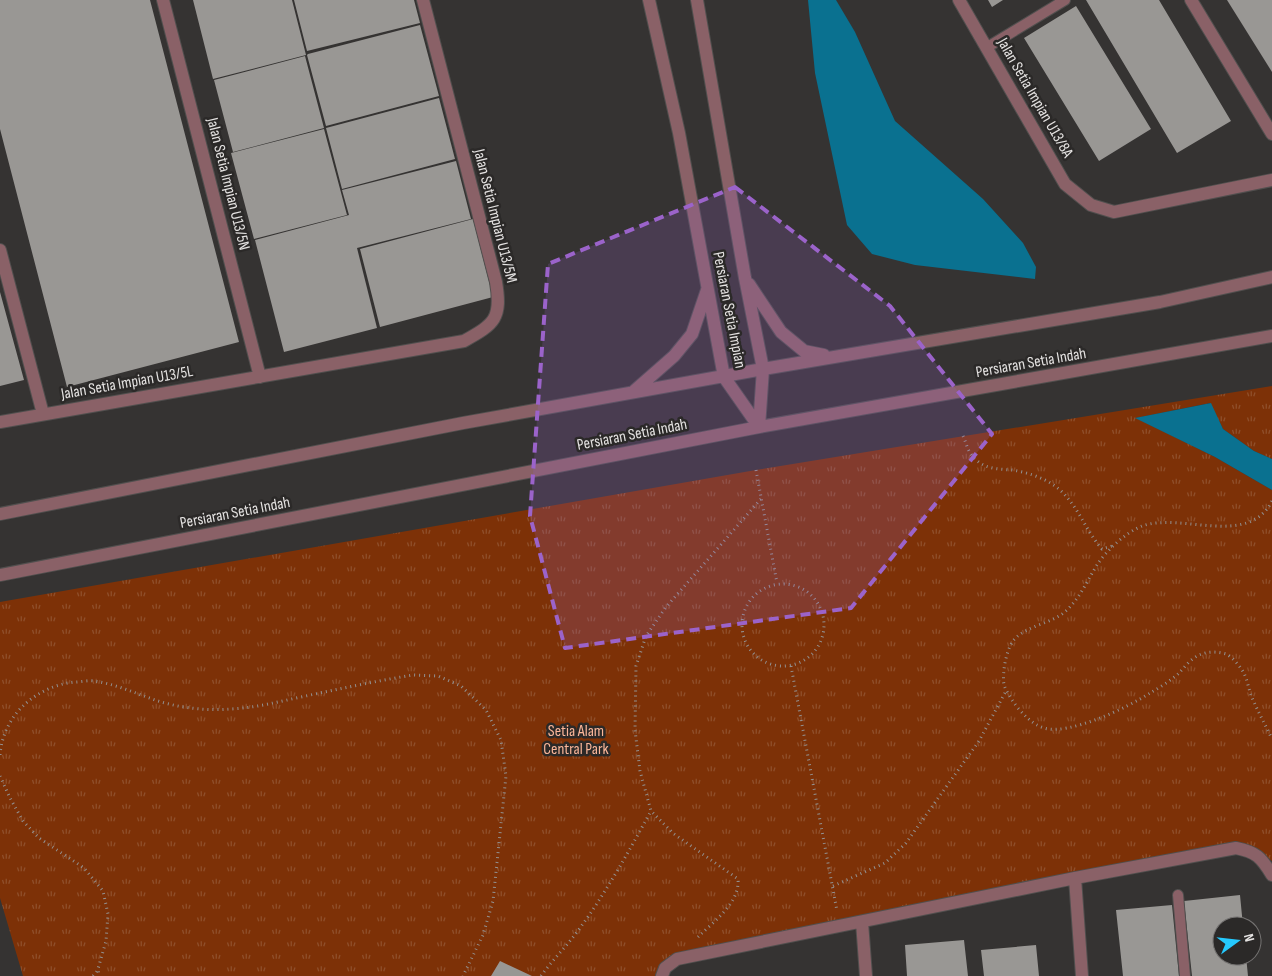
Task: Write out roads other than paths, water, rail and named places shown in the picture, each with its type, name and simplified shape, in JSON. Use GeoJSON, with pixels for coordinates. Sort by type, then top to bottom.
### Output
{"type":"FeatureCollection","features":[{"type":"Feature","properties":{"kind":"street","name":"Jalan Setia Impian U13/5N"},"geometry":{"type":"LineString","coordinates":[[164,0],[260,377]]}},
{"type":"Feature","properties":{"kind":"street","name":"Jalan Setia Impian U13/5M"},"geometry":{"type":"LineString","coordinates":[[260,377],[464,340],[482,331],[495,319],[499,301],[496,282],[423,0]]}},
{"type":"Feature","properties":{"kind":"street","name":"Persiaran Setia Impian"},"geometry":{"type":"LineString","coordinates":[[648,0],[679,133],[724,377],[758,427]]}},
{"type":"Feature","properties":{"kind":"street","name":"Persiaran Setia Impian"},"geometry":{"type":"LineString","coordinates":[[697,0],[745,278],[763,369],[758,427]]}},
{"type":"Feature","properties":{"kind":"street","name":"Jalan Setia Impian U13/8A"},"geometry":{"type":"LineString","coordinates":[[959,0],[1065,184],[1091,206],[1114,212],[1272,180]]}},
{"type":"Feature","properties":{"kind":"street"},"geometry":{"type":"LineString","coordinates":[[1191,0],[1272,134]]}},
{"type":"Feature","properties":{"kind":"street"},"geometry":{"type":"LineString","coordinates":[[0,250],[43,414]]}},
{"type":"Feature","properties":{"kind":"street"},"geometry":{"type":"LineString","coordinates":[[0,514],[462,422],[1160,302],[1272,277]]}},
{"type":"Feature","properties":{"kind":"street"},"geometry":{"type":"LineString","coordinates":[[745,278],[781,332],[804,351],[834,357]]}},
{"type":"Feature","properties":{"kind":"street"},"geometry":{"type":"LineString","coordinates":[[633,392],[674,356],[692,334],[708,286]]}},
{"type":"Feature","properties":{"kind":"street","name":"Persiaran Setia Indah"},"geometry":{"type":"LineString","coordinates":[[0,575],[758,427],[1272,336]]}},
{"type":"Feature","properties":{"kind":"street","name":"Jalan Setia Impian U13/5L"},"geometry":{"type":"LineString","coordinates":[[0,422],[260,377]]}},
{"type":"Feature","properties":{"kind":"street"},"geometry":{"type":"LineString","coordinates":[[662,976],[665,968],[677,959],[1075,878],[1236,848],[1252,851],[1263,861],[1272,875]]}},
{"type":"Feature","properties":{"kind":"street"},"geometry":{"type":"LineString","coordinates":[[1075,878],[1082,976]]}},
{"type":"Feature","properties":{"kind":"street"},"geometry":{"type":"LineString","coordinates":[[862,922],[866,976]]}},
{"type":"Feature","properties":{"kind":"lane"},"geometry":{"type":"LineString","coordinates":[[986,48],[1065,0]]}},
{"type":"Feature","properties":{"kind":"lane"},"geometry":{"type":"LineString","coordinates":[[1178,895],[1186,976]]}},
{"type":"Feature","properties":{"kind":"water"},"geometry":{"type":"Polygon","coordinates":[[[808,0],[836,0],[855,32],[895,121],[983,199],[1023,243],[1036,267],[1035,279],[915,265],[872,254],[847,225],[815,73],[808,0]]]}},
{"type":"Feature","properties":{"kind":"water"},"geometry":{"type":"Polygon","coordinates":[[[1211,403],[1223,429],[1254,451],[1272,459],[1272,490],[1215,457],[1135,418],[1211,403]]]}},
{"type":"Feature","properties":{"kind":"park label","name":"Setia Alam Central Park"},"geometry":{"type":"Point","coordinates":[576,740]}}]}
